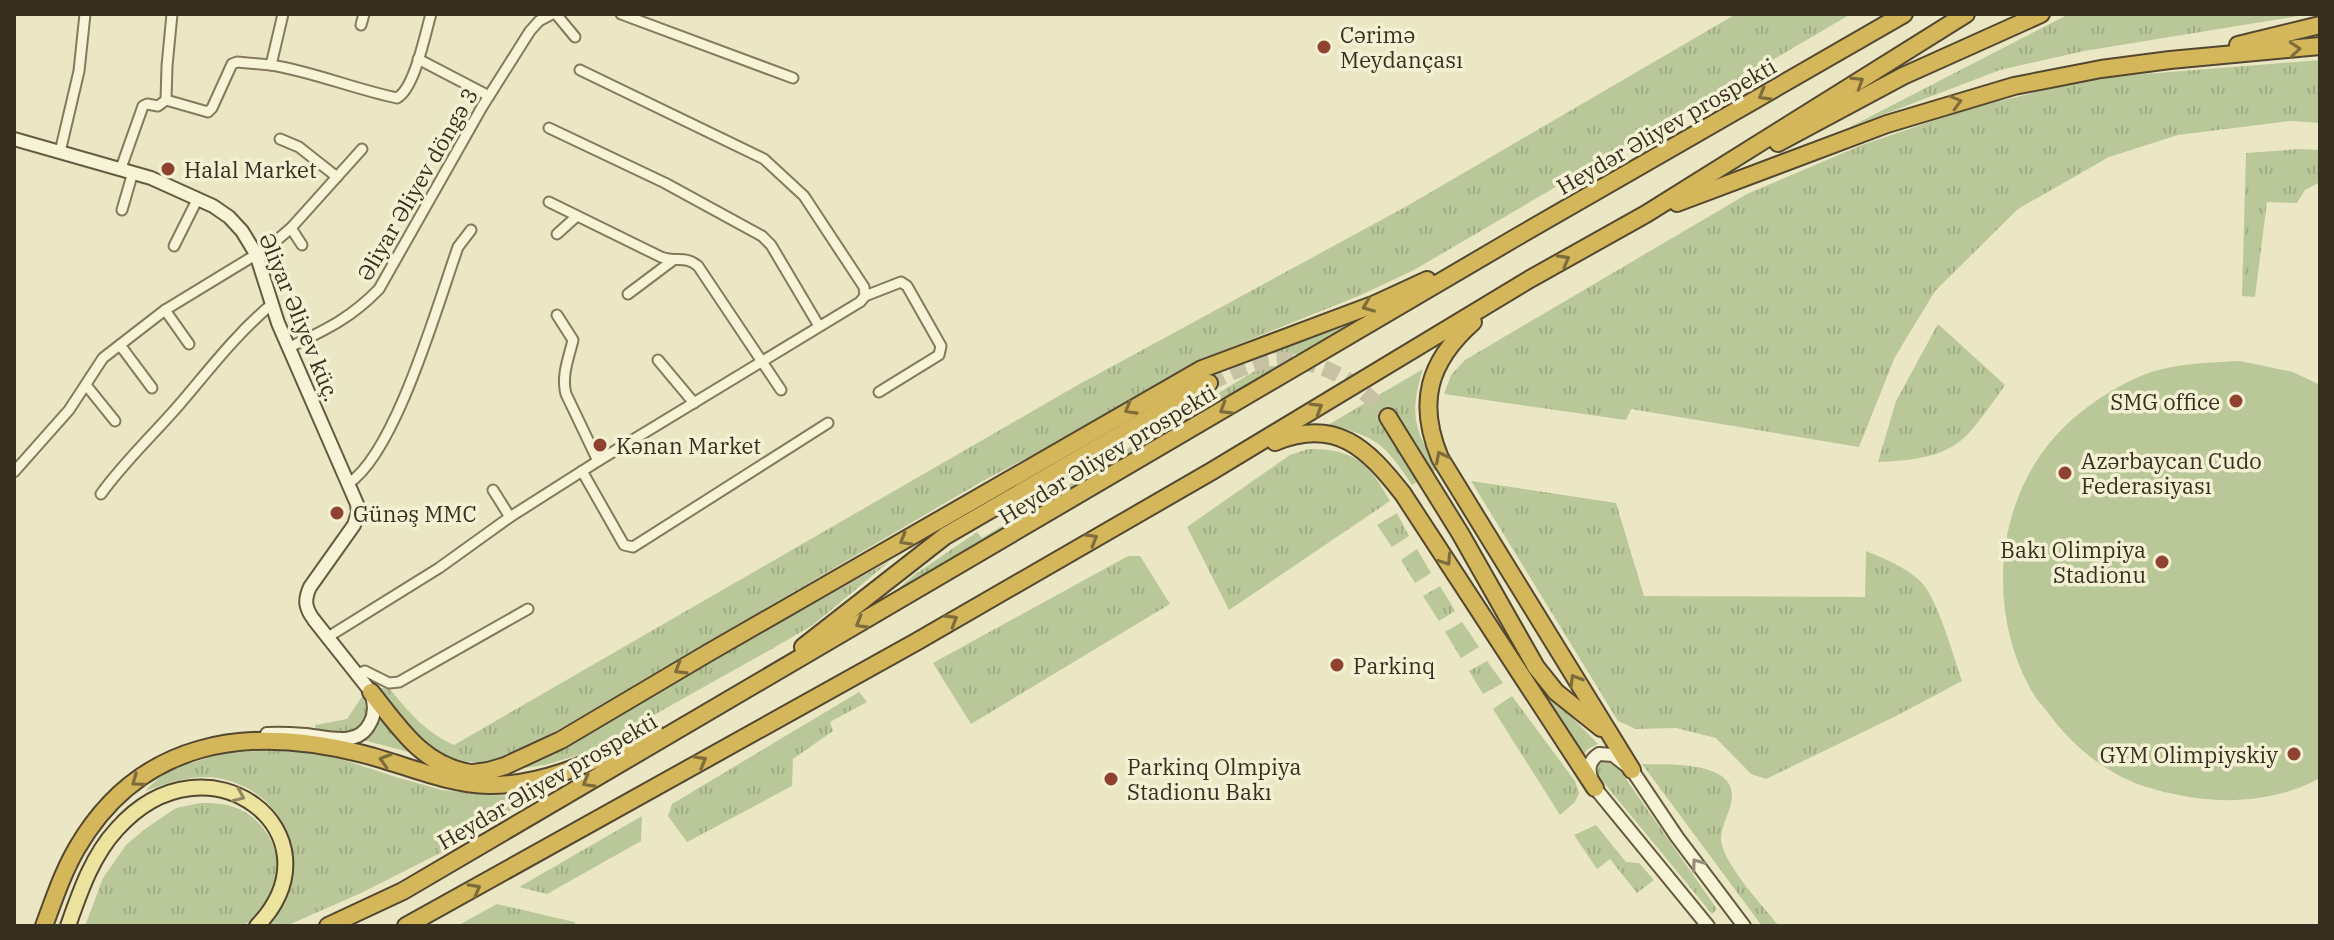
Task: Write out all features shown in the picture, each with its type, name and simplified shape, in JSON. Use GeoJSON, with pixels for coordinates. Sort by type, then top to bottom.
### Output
{"type":"FeatureCollection","features":[{"type":"Feature","properties":{"kind":"highway","name":"Heydər Əliyev prospekti"},"geometry":{"type":"LineString","coordinates":[[328,926],[403,891],[1515,238],[1904,14]]}},
{"type":"Feature","properties":{"kind":"highway"},"geometry":{"type":"LineString","coordinates":[[1646,214],[1966,14]]}},
{"type":"Feature","properties":{"kind":"highway"},"geometry":{"type":"LineString","coordinates":[[412,924],[916,642],[1212,471],[1530,279],[2018,14]]}},
{"type":"Feature","properties":{"kind":"highway"},"geometry":{"type":"LineString","coordinates":[[1903,76],[2041,14]]}},
{"type":"Feature","properties":{"kind":"highway"},"geometry":{"type":"LineString","coordinates":[[2170,60],[2320,25]]}},
{"type":"Feature","properties":{"kind":"highway"},"geometry":{"type":"LineString","coordinates":[[1646,214],[1887,124],[1952,103],[2051,78],[2170,60],[2320,46]]}},
{"type":"Feature","properties":{"kind":"highway"},"geometry":{"type":"LineString","coordinates":[[430,774],[475,774],[505,766],[561,740],[1202,369],[1375,304],[1515,238]]}},
{"type":"Feature","properties":{"kind":"highway"},"geometry":{"type":"LineString","coordinates":[[1530,279],[1476,319],[1451,344],[1431,380],[1427,412],[1431,436],[1440,458],[1632,770]]}},
{"type":"Feature","properties":{"kind":"highway"},"geometry":{"type":"LineString","coordinates":[[44,926],[62,878],[91,826],[138,779],[174,759],[213,745],[262,739],[317,743],[470,784],[512,784],[546,778],[724,703],[800,649],[945,536],[1209,383]]}},
{"type":"Feature","properties":{"kind":"highway"},"geometry":{"type":"LineString","coordinates":[[1388,417],[1547,682],[1608,734]]}},
{"type":"Feature","properties":{"kind":"highway"},"geometry":{"type":"LineString","coordinates":[[1212,471],[1275,442],[1304,433],[1341,438],[1368,453],[1403,494],[1595,788]]}},
{"type":"Feature","properties":{"kind":"highway"},"geometry":{"type":"LineString","coordinates":[[371,692],[422,753],[448,767],[475,774]]}},
{"type":"Feature","properties":{"kind":"main road"},"geometry":{"type":"LineString","coordinates":[[68,926],[89,871],[119,827],[142,807],[172,792],[194,787],[212,787],[249,800],[263,810],[279,836],[284,858],[284,880],[272,907],[257,926]]}},
{"type":"Feature","properties":{"kind":"street"},"geometry":{"type":"LineString","coordinates":[[60,152],[79,71],[85,14]]}},
{"type":"Feature","properties":{"kind":"street"},"geometry":{"type":"LineString","coordinates":[[122,210],[127,170],[143,106],[158,106],[166,100],[172,14]]}},
{"type":"Feature","properties":{"kind":"street"},"geometry":{"type":"LineString","coordinates":[[271,65],[283,14]]}},
{"type":"Feature","properties":{"kind":"street"},"geometry":{"type":"LineString","coordinates":[[361,25],[364,14]]}},
{"type":"Feature","properties":{"kind":"street"},"geometry":{"type":"LineString","coordinates":[[166,100],[208,112],[232,64],[237,62],[308,72],[397,98],[406,90],[431,14]]}},
{"type":"Feature","properties":{"kind":"street"},"geometry":{"type":"LineString","coordinates":[[554,14],[575,37]]}},
{"type":"Feature","properties":{"kind":"street","name":"Əliyar Əliyev döngə 3"},"geometry":{"type":"LineString","coordinates":[[288,348],[346,319],[379,289],[489,96],[530,31],[539,21],[554,14]]}},
{"type":"Feature","properties":{"kind":"street"},"geometry":{"type":"LineString","coordinates":[[621,14],[793,78]]}},
{"type":"Feature","properties":{"kind":"street"},"geometry":{"type":"LineString","coordinates":[[418,59],[489,96]]}},
{"type":"Feature","properties":{"kind":"street"},"geometry":{"type":"LineString","coordinates":[[580,70],[764,159],[794,186],[817,213],[864,287],[865,296]]}},
{"type":"Feature","properties":{"kind":"street"},"geometry":{"type":"LineString","coordinates":[[549,128],[665,183],[762,236],[771,245],[819,326]]}},
{"type":"Feature","properties":{"kind":"street","name":"Əliyar Əliyev küç."},"geometry":{"type":"LineString","coordinates":[[14,139],[127,170],[198,198],[229,217],[242,231],[256,254],[288,348],[357,504],[357,518],[306,597],[308,612],[328,637]]}},
{"type":"Feature","properties":{"kind":"street"},"geometry":{"type":"LineString","coordinates":[[280,139],[299,147],[337,177]]}},
{"type":"Feature","properties":{"kind":"street"},"geometry":{"type":"LineString","coordinates":[[14,472],[62,419],[97,364],[165,310],[270,246],[291,228],[362,149]]}},
{"type":"Feature","properties":{"kind":"street"},"geometry":{"type":"LineString","coordinates":[[174,246],[198,198]]}},
{"type":"Feature","properties":{"kind":"street"},"geometry":{"type":"LineString","coordinates":[[549,202],[672,261]]}},
{"type":"Feature","properties":{"kind":"street"},"geometry":{"type":"LineString","coordinates":[[557,234],[577,216]]}},
{"type":"Feature","properties":{"kind":"street"},"geometry":{"type":"LineString","coordinates":[[291,228],[302,245]]}},
{"type":"Feature","properties":{"kind":"street"},"geometry":{"type":"LineString","coordinates":[[349,483],[368,465],[400,407],[458,247],[471,230]]}},
{"type":"Feature","properties":{"kind":"street"},"geometry":{"type":"LineString","coordinates":[[628,294],[672,261],[691,260],[781,390]]}},
{"type":"Feature","properties":{"kind":"street"},"geometry":{"type":"LineString","coordinates":[[213,745],[238,737],[264,734],[355,738],[367,729],[373,717],[375,707],[371,692],[328,637],[439,568],[582,471],[860,302],[865,296],[904,283],[941,346],[939,355],[879,392]]}},
{"type":"Feature","properties":{"kind":"street"},"geometry":{"type":"LineString","coordinates":[[101,494],[125,462],[163,423],[241,331],[272,304]]}},
{"type":"Feature","properties":{"kind":"street"},"geometry":{"type":"LineString","coordinates":[[165,310],[189,344]]}},
{"type":"Feature","properties":{"kind":"street"},"geometry":{"type":"LineString","coordinates":[[557,315],[573,340],[563,385],[598,461]]}},
{"type":"Feature","properties":{"kind":"street"},"geometry":{"type":"LineString","coordinates":[[120,345],[152,388]]}},
{"type":"Feature","properties":{"kind":"street"},"geometry":{"type":"LineString","coordinates":[[658,360],[694,403]]}},
{"type":"Feature","properties":{"kind":"street"},"geometry":{"type":"LineString","coordinates":[[86,385],[115,421]]}},
{"type":"Feature","properties":{"kind":"street"},"geometry":{"type":"LineString","coordinates":[[582,471],[624,545],[633,547],[828,423]]}},
{"type":"Feature","properties":{"kind":"street"},"geometry":{"type":"LineString","coordinates":[[493,490],[510,517]]}},
{"type":"Feature","properties":{"kind":"street"},"geometry":{"type":"LineString","coordinates":[[356,674],[365,671],[389,683],[399,682],[528,609]]}},
{"type":"Feature","properties":{"kind":"street"},"geometry":{"type":"LineString","coordinates":[[1708,926],[1595,788],[1589,766],[1590,761],[1599,754],[1613,755],[1632,770],[1677,837],[1744,926]]}},
{"type":"Feature","properties":{"kind":"green space"},"geometry":{"type":"Polygon","coordinates":[[[1736,14],[1851,14],[1414,270],[1361,295],[1197,361],[1065,438],[981,482],[527,748],[500,759],[476,762],[456,760],[422,740],[373,687],[390,689],[419,721],[454,745],[1076,386],[1407,206],[1736,14]]]}},
{"type":"Feature","properties":{"kind":"green space"},"geometry":{"type":"Polygon","coordinates":[[[2069,14],[2311,14],[2084,51],[2000,70],[1848,128],[2069,14]]]}},
{"type":"Feature","properties":{"kind":"green space"},"geometry":{"type":"Polygon","coordinates":[[[2320,60],[2320,123],[2290,121],[2178,135],[2109,157],[2018,209],[1935,291],[1895,357],[1859,447],[1631,409],[1626,420],[1444,394],[1451,375],[1465,360],[1747,194],[1862,145],[1971,108],[2095,78],[2320,60]]]}},
{"type":"Feature","properties":{"kind":"green space"},"geometry":{"type":"Polygon","coordinates":[[[2320,150],[2320,182],[2305,190],[2297,203],[2267,202],[2255,297],[2242,296],[2246,153],[2320,150]]]}},
{"type":"Feature","properties":{"kind":"green space"},"geometry":{"type":"Polygon","coordinates":[[[1363,320],[1303,355],[1268,353],[1363,320]]]}},
{"type":"Feature","properties":{"kind":"green space"},"geometry":{"type":"Polygon","coordinates":[[[1938,324],[2005,385],[1958,443],[1926,457],[1878,462],[1896,401],[1938,324]]]}},
{"type":"Feature","properties":{"kind":"green space","name":"Bakı Olimpiya Stadionu"},"geometry":{"type":"Polygon","coordinates":[[[2240,361],[2293,372],[2320,385],[2320,778],[2269,796],[2215,800],[2160,791],[2135,783],[2094,759],[2059,726],[2033,693],[2017,660],[2003,595],[2004,562],[2018,497],[2033,467],[2052,440],[2079,413],[2111,391],[2147,374],[2186,365],[2240,361]]]}},
{"type":"Feature","properties":{"kind":"green space"},"geometry":{"type":"Polygon","coordinates":[[[1284,365],[868,615],[914,575],[977,532],[982,538],[1261,367],[1284,365]]]}},
{"type":"Feature","properties":{"kind":"green space"},"geometry":{"type":"Polygon","coordinates":[[[1423,369],[1416,398],[1416,421],[1438,469],[1431,473],[1413,440],[1389,407],[1378,420],[1420,480],[1412,485],[1378,444],[1358,433],[1328,425],[1423,369]]]}},
{"type":"Feature","properties":{"kind":"green space"},"geometry":{"type":"Polygon","coordinates":[[[1308,449],[1337,451],[1358,460],[1375,477],[1390,501],[1229,610],[1187,527],[1290,455],[1308,449]]]}},
{"type":"Feature","properties":{"kind":"green space"},"geometry":{"type":"Polygon","coordinates":[[[1471,481],[1616,503],[1644,596],[1865,597],[1866,551],[1909,572],[1927,590],[1939,614],[1962,681],[1766,779],[1751,774],[1716,738],[1676,728],[1636,729],[1618,721],[1471,481]]]}},
{"type":"Feature","properties":{"kind":"green space"},"geometry":{"type":"Polygon","coordinates":[[[1397,513],[1409,536],[1392,547],[1377,525],[1397,513]]]}},
{"type":"Feature","properties":{"kind":"green space"},"geometry":{"type":"Polygon","coordinates":[[[1417,549],[1431,573],[1415,583],[1401,560],[1417,549]]]}},
{"type":"Feature","properties":{"kind":"green space"},"geometry":{"type":"Polygon","coordinates":[[[1128,556],[1140,556],[1170,604],[971,724],[933,663],[1128,556]]]}},
{"type":"Feature","properties":{"kind":"green space"},"geometry":{"type":"Polygon","coordinates":[[[890,561],[813,625],[588,752],[545,765],[518,769],[890,561]]]}},
{"type":"Feature","properties":{"kind":"green space"},"geometry":{"type":"Polygon","coordinates":[[[1440,586],[1455,611],[1439,621],[1423,596],[1440,586]]]}},
{"type":"Feature","properties":{"kind":"green space"},"geometry":{"type":"Polygon","coordinates":[[[1462,622],[1479,647],[1461,658],[1445,632],[1462,622]]]}},
{"type":"Feature","properties":{"kind":"green space"},"geometry":{"type":"Polygon","coordinates":[[[1487,661],[1503,683],[1483,694],[1469,671],[1487,661]]]}},
{"type":"Feature","properties":{"kind":"green space"},"geometry":{"type":"Polygon","coordinates":[[[1539,683],[1598,744],[1588,749],[1582,757],[1534,686],[1539,683]]]}},
{"type":"Feature","properties":{"kind":"green space"},"geometry":{"type":"Polygon","coordinates":[[[859,692],[867,702],[830,722],[833,731],[793,759],[792,786],[687,842],[668,816],[672,804],[859,692]]]}},
{"type":"Feature","properties":{"kind":"green space"},"geometry":{"type":"Polygon","coordinates":[[[363,695],[366,719],[362,726],[348,732],[316,730],[315,725],[347,719],[363,695]]]}},
{"type":"Feature","properties":{"kind":"green space"},"geometry":{"type":"Polygon","coordinates":[[[1512,696],[1575,781],[1579,793],[1575,802],[1560,815],[1493,709],[1512,696]]]}},
{"type":"Feature","properties":{"kind":"green space"},"geometry":{"type":"Polygon","coordinates":[[[380,713],[416,754],[363,740],[376,729],[380,713]]]}},
{"type":"Feature","properties":{"kind":"green space"},"geometry":{"type":"Polygon","coordinates":[[[269,750],[319,752],[442,790],[533,796],[460,843],[361,893],[286,926],[269,926],[287,893],[292,863],[285,829],[265,801],[235,783],[208,777],[181,780],[145,791],[164,773],[189,764],[220,754],[269,750]]]}},
{"type":"Feature","properties":{"kind":"green space"},"geometry":{"type":"Polygon","coordinates":[[[1602,759],[1614,762],[1717,909],[1712,914],[1595,772],[1595,766],[1602,759]]]}},
{"type":"Feature","properties":{"kind":"green space"},"geometry":{"type":"Polygon","coordinates":[[[1642,764],[1697,767],[1722,776],[1730,785],[1730,808],[1721,834],[1723,849],[1736,872],[1779,926],[1762,926],[1642,764]]]}},
{"type":"Feature","properties":{"kind":"green space"},"geometry":{"type":"Polygon","coordinates":[[[200,803],[223,804],[243,811],[254,818],[270,837],[277,861],[275,886],[258,913],[244,926],[85,926],[103,878],[126,845],[176,808],[200,803]]]}},
{"type":"Feature","properties":{"kind":"green space"},"geometry":{"type":"Polygon","coordinates":[[[642,816],[641,841],[547,894],[519,887],[642,816]]]}},
{"type":"Feature","properties":{"kind":"green space"},"geometry":{"type":"Polygon","coordinates":[[[1596,825],[1626,862],[1639,863],[1654,880],[1637,893],[1610,859],[1597,869],[1574,835],[1596,825]]]}},
{"type":"Feature","properties":{"kind":"green space"},"geometry":{"type":"Polygon","coordinates":[[[497,904],[574,922],[577,926],[457,926],[497,904]]]}},
{"type":"Feature","properties":{"kind":"tunnel"},"geometry":{"type":"LineString","coordinates":[[1209,383],[1262,362],[1299,361],[1316,365],[1348,381],[1363,391],[1388,417]]}},
{"type":"Feature","properties":{"kind":"place","name":"Cərimə Meydançası"},"geometry":{"type":"Point","coordinates":[1324,47]}},
{"type":"Feature","properties":{"kind":"place","name":"Halal Market"},"geometry":{"type":"Point","coordinates":[168,169]}},
{"type":"Feature","properties":{"kind":"place","name":"SMG office"},"geometry":{"type":"Point","coordinates":[2236,401]}},
{"type":"Feature","properties":{"kind":"place","name":"Kənan Market"},"geometry":{"type":"Point","coordinates":[600,445]}},
{"type":"Feature","properties":{"kind":"place","name":"Azərbaycan Cudo Federasiyası"},"geometry":{"type":"Point","coordinates":[2065,473]}},
{"type":"Feature","properties":{"kind":"place","name":"Günəş MMC"},"geometry":{"type":"Point","coordinates":[337,513]}},
{"type":"Feature","properties":{"kind":"place","name":"Bakı Olimpiya Stadionu"},"geometry":{"type":"Point","coordinates":[2162,562]}},
{"type":"Feature","properties":{"kind":"place","name":"Parkinq"},"geometry":{"type":"Point","coordinates":[1337,665]}},
{"type":"Feature","properties":{"kind":"place","name":"GYM Olimpiyskiy"},"geometry":{"type":"Point","coordinates":[2294,754]}},
{"type":"Feature","properties":{"kind":"place","name":"Parkinq Olmpiya Stadionu Bakı"},"geometry":{"type":"Point","coordinates":[1111,779]}}]}
